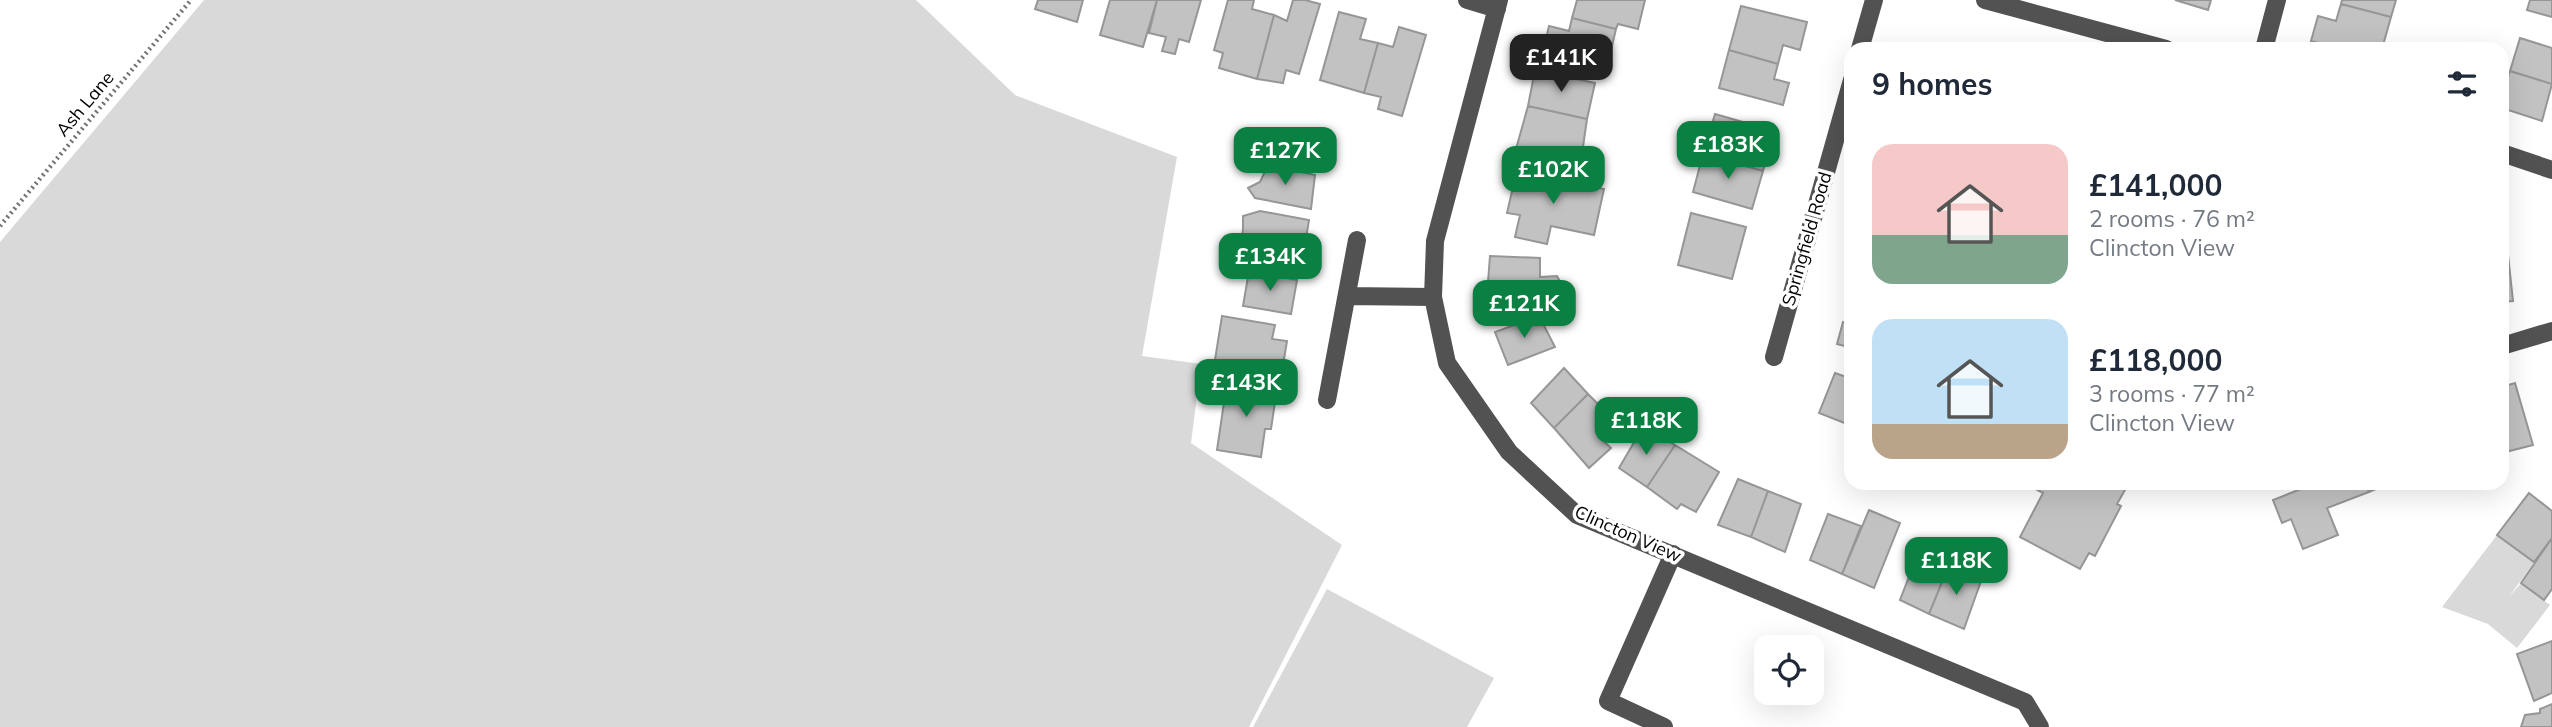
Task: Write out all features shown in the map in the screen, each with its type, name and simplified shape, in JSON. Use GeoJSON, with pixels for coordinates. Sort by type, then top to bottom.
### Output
{"type":"FeatureCollection","features":[{"type":"Feature","properties":{"kind":"street"},"geometry":{"type":"LineString","coordinates":[[1467,0],[1498,4]]}},
{"type":"Feature","properties":{"kind":"street"},"geometry":{"type":"LineString","coordinates":[[1862,42],[1874,0]]}},
{"type":"Feature","properties":{"kind":"street"},"geometry":{"type":"LineString","coordinates":[[1985,0],[2140,42]]}},
{"type":"Feature","properties":{"kind":"street"},"geometry":{"type":"LineString","coordinates":[[2266,42],[2277,0]]}},
{"type":"Feature","properties":{"kind":"street","name":"Clincton View"},"geometry":{"type":"LineString","coordinates":[[1498,4],[1435,241],[1433,297],[1447,363],[1509,452],[1577,515],[2025,702],[2040,727]]}},
{"type":"Feature","properties":{"kind":"street","name":"Springfield Road"},"geometry":{"type":"LineString","coordinates":[[1774,357],[1844,108]]}},
{"type":"Feature","properties":{"kind":"street"},"geometry":{"type":"LineString","coordinates":[[2509,155],[2552,170]]}},
{"type":"Feature","properties":{"kind":"street"},"geometry":{"type":"LineString","coordinates":[[1327,400],[1357,240]]}},
{"type":"Feature","properties":{"kind":"street"},"geometry":{"type":"LineString","coordinates":[[1347,296],[1433,297]]}},
{"type":"Feature","properties":{"kind":"street"},"geometry":{"type":"LineString","coordinates":[[2509,343],[2552,331]]}},
{"type":"Feature","properties":{"kind":"street"},"geometry":{"type":"LineString","coordinates":[[1664,727],[1608,701],[1672,554]]}},
{"type":"Feature","properties":{"kind":"path","name":"Ash Lane"},"geometry":{"type":"LineString","coordinates":[[0,226],[191,0]]}},
{"type":"Feature","properties":{"kind":"shaded area"},"geometry":{"type":"Polygon","coordinates":[[[204,0],[916,0],[1015,95],[1177,157],[1142,356],[1201,364],[1191,443],[1342,545],[1249,727],[0,727],[0,242],[204,0]]]}},
{"type":"Feature","properties":{"kind":"shaded area"},"geometry":{"type":"Polygon","coordinates":[[[2497,535],[2534,562],[2509,597],[2521,583],[2550,605],[2517,648],[2488,624],[2442,607],[2497,535]]]}},
{"type":"Feature","properties":{"kind":"shaded area"},"geometry":{"type":"Polygon","coordinates":[[[1327,589],[1494,678],[1467,727],[1253,727],[1327,589]]]}},
{"type":"Feature","properties":{"kind":"building"},"geometry":{"type":"Polygon","coordinates":[[[1038,0],[1083,0],[1077,22],[1035,9],[1038,0]]]}},
{"type":"Feature","properties":{"kind":"building"},"geometry":{"type":"Polygon","coordinates":[[[1110,0],[1157,0],[1143,47],[1100,35],[1110,0]]]}},
{"type":"Feature","properties":{"kind":"building"},"geometry":{"type":"Polygon","coordinates":[[[1157,0],[1201,0],[1189,42],[1179,39],[1175,54],[1162,51],[1166,37],[1149,33],[1157,0]]]}},
{"type":"Feature","properties":{"kind":"building"},"geometry":{"type":"Polygon","coordinates":[[[1228,0],[1254,0],[1252,9],[1274,15],[1257,79],[1219,68],[1223,53],[1214,50],[1228,0]]]}},
{"type":"Feature","properties":{"kind":"building"},"geometry":{"type":"Polygon","coordinates":[[[1293,0],[1320,4],[1299,74],[1286,70],[1283,83],[1257,79],[1274,15],[1287,21],[1293,0]]]}},
{"type":"Feature","properties":{"kind":"building"},"geometry":{"type":"Polygon","coordinates":[[[1577,0],[1645,0],[1638,29],[1618,24],[1616,29],[1572,18],[1577,0]]]}},
{"type":"Feature","properties":{"kind":"building"},"geometry":{"type":"Polygon","coordinates":[[[2175,0],[2211,0],[2208,10],[2175,0]]]}},
{"type":"Feature","properties":{"kind":"building"},"geometry":{"type":"Polygon","coordinates":[[[2342,0],[2396,0],[2391,17],[2341,4],[2342,0]]]}},
{"type":"Feature","properties":{"kind":"building"},"geometry":{"type":"Polygon","coordinates":[[[2530,0],[2552,0],[2552,17],[2527,10],[2530,0]]]}},
{"type":"Feature","properties":{"kind":"building"},"geometry":{"type":"Polygon","coordinates":[[[2341,4],[2391,17],[2384,42],[2311,41],[2318,16],[2336,21],[2341,4]]]}},
{"type":"Feature","properties":{"kind":"building"},"geometry":{"type":"Polygon","coordinates":[[[1741,6],[1807,22],[1800,50],[1783,45],[1778,64],[1729,50],[1741,6]]]}},
{"type":"Feature","properties":{"kind":"building"},"geometry":{"type":"Polygon","coordinates":[[[1339,12],[1366,19],[1360,39],[1378,43],[1364,93],[1320,80],[1339,12]]]}},
{"type":"Feature","properties":{"kind":"building"},"geometry":{"type":"Polygon","coordinates":[[[1572,18],[1616,29],[1608,63],[1544,47],[1549,26],[1569,31],[1572,18]]]}},
{"type":"Feature","properties":{"kind":"building"},"geometry":{"type":"Polygon","coordinates":[[[1399,27],[1426,35],[1402,116],[1378,109],[1381,97],[1364,93],[1378,43],[1393,47],[1399,27]]]}},
{"type":"Feature","properties":{"kind":"building"},"geometry":{"type":"Polygon","coordinates":[[[2520,38],[2552,48],[2552,84],[2510,71],[2520,38]]]}},
{"type":"Feature","properties":{"kind":"building"},"geometry":{"type":"Polygon","coordinates":[[[1729,50],[1778,64],[1774,79],[1789,83],[1783,105],[1719,88],[1729,50]]]}},
{"type":"Feature","properties":{"kind":"building"},"geometry":{"type":"Polygon","coordinates":[[[1535,70],[1595,83],[1587,119],[1528,106],[1535,70]]]}},
{"type":"Feature","properties":{"kind":"building"},"geometry":{"type":"Polygon","coordinates":[[[2510,71],[2552,84],[2542,121],[2509,110],[2510,71]]]}},
{"type":"Feature","properties":{"kind":"building"},"geometry":{"type":"Polygon","coordinates":[[[1528,106],[1587,119],[1583,147],[1597,150],[1594,166],[1516,149],[1528,106]]]}},
{"type":"Feature","properties":{"kind":"building"},"geometry":{"type":"Polygon","coordinates":[[[1715,114],[1774,131],[1763,171],[1703,154],[1715,114]]]}},
{"type":"Feature","properties":{"kind":"building"},"geometry":{"type":"Polygon","coordinates":[[[1703,154],[1763,171],[1752,209],[1693,192],[1703,154]]]}},
{"type":"Feature","properties":{"kind":"building"},"geometry":{"type":"Polygon","coordinates":[[[1268,165],[1315,175],[1311,209],[1255,198],[1248,188],[1260,182],[1268,165]]]}},
{"type":"Feature","properties":{"kind":"building"},"geometry":{"type":"Polygon","coordinates":[[[1517,170],[1604,189],[1594,235],[1551,226],[1547,244],[1515,237],[1520,215],[1507,213],[1517,170]]]}},
{"type":"Feature","properties":{"kind":"building"},"geometry":{"type":"Polygon","coordinates":[[[1260,211],[1309,220],[1301,269],[1238,258],[1243,216],[1260,211]]]}},
{"type":"Feature","properties":{"kind":"building"},"geometry":{"type":"Polygon","coordinates":[[[1691,213],[1746,227],[1732,279],[1678,265],[1691,213]]]}},
{"type":"Feature","properties":{"kind":"building"},"geometry":{"type":"Polygon","coordinates":[[[1490,256],[1540,258],[1540,277],[1557,276],[1562,285],[1560,293],[1556,296],[1541,294],[1537,298],[1487,295],[1490,256]]]}},
{"type":"Feature","properties":{"kind":"building"},"geometry":{"type":"Polygon","coordinates":[[[2509,264],[2513,301],[2509,301],[2509,264]]]}},
{"type":"Feature","properties":{"kind":"building"},"geometry":{"type":"Polygon","coordinates":[[[1249,271],[1297,280],[1291,314],[1243,306],[1249,271]]]}},
{"type":"Feature","properties":{"kind":"building"},"geometry":{"type":"Polygon","coordinates":[[[1222,316],[1275,325],[1272,339],[1287,341],[1281,377],[1214,366],[1222,316]]]}},
{"type":"Feature","properties":{"kind":"building"},"geometry":{"type":"Polygon","coordinates":[[[1539,316],[1555,347],[1508,365],[1495,332],[1539,316]]]}},
{"type":"Feature","properties":{"kind":"building"},"geometry":{"type":"Polygon","coordinates":[[[1843,322],[1844,346],[1837,344],[1843,322]]]}},
{"type":"Feature","properties":{"kind":"building"},"geometry":{"type":"Polygon","coordinates":[[[1564,368],[1588,394],[1554,428],[1531,403],[1564,368]]]}},
{"type":"Feature","properties":{"kind":"building"},"geometry":{"type":"Polygon","coordinates":[[[1835,373],[1844,376],[1844,423],[1819,413],[1835,373]]]}},
{"type":"Feature","properties":{"kind":"building"},"geometry":{"type":"Polygon","coordinates":[[[1227,382],[1277,389],[1271,429],[1265,429],[1261,457],[1217,450],[1227,382]]]}},
{"type":"Feature","properties":{"kind":"building"},"geometry":{"type":"Polygon","coordinates":[[[2515,383],[2533,445],[2509,451],[2509,385],[2515,383]]]}},
{"type":"Feature","properties":{"kind":"building"},"geometry":{"type":"Polygon","coordinates":[[[1588,394],[1616,422],[1601,439],[1611,448],[1589,468],[1554,428],[1588,394]]]}},
{"type":"Feature","properties":{"kind":"building"},"geometry":{"type":"Polygon","coordinates":[[[1643,427],[1675,445],[1647,487],[1619,468],[1643,427]]]}},
{"type":"Feature","properties":{"kind":"building"},"geometry":{"type":"Polygon","coordinates":[[[1675,445],[1719,472],[1696,512],[1681,504],[1677,509],[1647,487],[1675,445]]]}},
{"type":"Feature","properties":{"kind":"building"},"geometry":{"type":"Polygon","coordinates":[[[1738,479],[1768,491],[1751,537],[1718,525],[1738,479]]]}},
{"type":"Feature","properties":{"kind":"building"},"geometry":{"type":"Polygon","coordinates":[[[2038,490],[2125,490],[2117,504],[2121,506],[2095,556],[2089,553],[2080,569],[2020,537],[2043,493],[2038,490]]]}},
{"type":"Feature","properties":{"kind":"building"},"geometry":{"type":"Polygon","coordinates":[[[2298,490],[2369,492],[2327,508],[2338,535],[2303,549],[2291,519],[2282,523],[2273,500],[2298,490]]]}},
{"type":"Feature","properties":{"kind":"building"},"geometry":{"type":"Polygon","coordinates":[[[1768,491],[1801,504],[1785,552],[1751,537],[1768,491]]]}},
{"type":"Feature","properties":{"kind":"building"},"geometry":{"type":"Polygon","coordinates":[[[2529,493],[2552,511],[2552,538],[2534,562],[2497,535],[2529,493]]]}},
{"type":"Feature","properties":{"kind":"building"},"geometry":{"type":"Polygon","coordinates":[[[1869,510],[1900,523],[1874,588],[1842,574],[1869,510]]]}},
{"type":"Feature","properties":{"kind":"building"},"geometry":{"type":"Polygon","coordinates":[[[1828,514],[1861,526],[1842,574],[1810,560],[1828,514]]]}},
{"type":"Feature","properties":{"kind":"building"},"geometry":{"type":"Polygon","coordinates":[[[2552,538],[2552,589],[2544,600],[2521,583],[2552,538]]]}},
{"type":"Feature","properties":{"kind":"building"},"geometry":{"type":"Polygon","coordinates":[[[1919,551],[1949,565],[1929,614],[1900,600],[1919,551]]]}},
{"type":"Feature","properties":{"kind":"building"},"geometry":{"type":"Polygon","coordinates":[[[1949,565],[1981,581],[1964,629],[1929,614],[1949,565]]]}},
{"type":"Feature","properties":{"kind":"building"},"geometry":{"type":"Polygon","coordinates":[[[2552,641],[2552,693],[2534,701],[2517,654],[2552,641]]]}},
{"type":"Feature","properties":{"kind":"building"},"geometry":{"type":"Polygon","coordinates":[[[2552,704],[2552,727],[2521,727],[2525,715],[2540,713],[2540,709],[2552,704]]]}}]}
